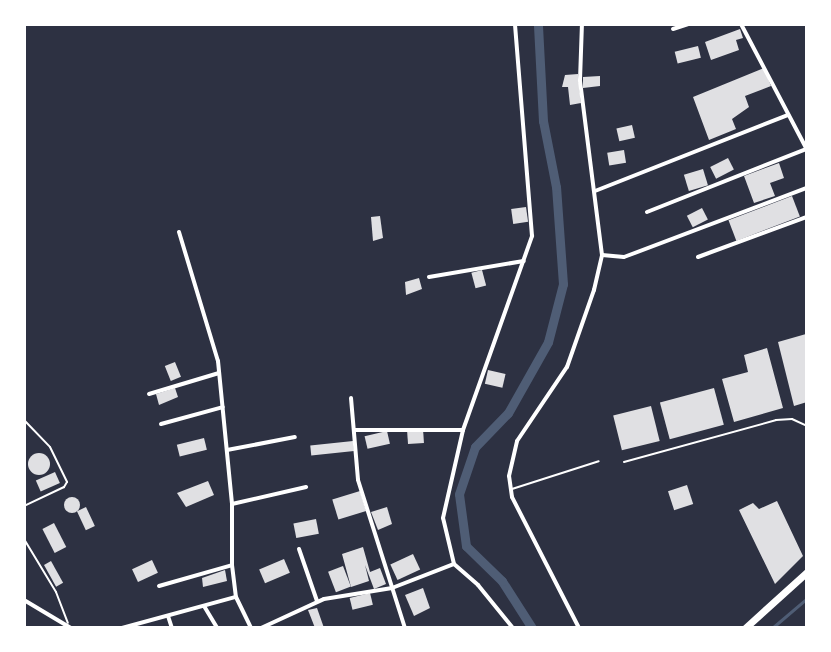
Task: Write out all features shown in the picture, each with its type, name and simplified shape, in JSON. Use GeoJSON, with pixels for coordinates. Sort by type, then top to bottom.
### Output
{"type":"FeatureCollection","features":[{"type":"Feature","properties":{"kind":"main road"},"geometry":{"type":"LineString","coordinates":[[745,628],[804,574]]}},
{"type":"Feature","properties":{"kind":"street"},"geometry":{"type":"LineString","coordinates":[[513,628],[478,585],[454,564],[443,518],[463,430],[532,236],[515,24]]}},
{"type":"Feature","properties":{"kind":"street"},"geometry":{"type":"LineString","coordinates":[[579,628],[511,489],[509,476],[517,441],[567,367],[594,290],[602,254],[580,80],[582,24]]}},
{"type":"Feature","properties":{"kind":"street"},"geometry":{"type":"LineString","coordinates":[[673,29],[688,24]]}},
{"type":"Feature","properties":{"kind":"street"},"geometry":{"type":"LineString","coordinates":[[647,212],[807,149],[741,24]]}},
{"type":"Feature","properties":{"kind":"street"},"geometry":{"type":"LineString","coordinates":[[595,191],[788,115]]}},
{"type":"Feature","properties":{"kind":"street"},"geometry":{"type":"LineString","coordinates":[[602,254],[624,257],[807,188]]}},
{"type":"Feature","properties":{"kind":"street"},"geometry":{"type":"LineString","coordinates":[[698,257],[807,217]]}},
{"type":"Feature","properties":{"kind":"street"},"geometry":{"type":"LineString","coordinates":[[179,232],[219,373],[232,504],[232,565],[236,597],[251,628]]}},
{"type":"Feature","properties":{"kind":"street"},"geometry":{"type":"LineString","coordinates":[[429,277],[524,261]]}},
{"type":"Feature","properties":{"kind":"street"},"geometry":{"type":"LineString","coordinates":[[149,394],[219,373]]}},
{"type":"Feature","properties":{"kind":"street"},"geometry":{"type":"LineString","coordinates":[[351,398],[358,480],[405,628]]}},
{"type":"Feature","properties":{"kind":"street"},"geometry":{"type":"LineString","coordinates":[[161,424],[223,407]]}},
{"type":"Feature","properties":{"kind":"street"},"geometry":{"type":"LineString","coordinates":[[355,430],[463,430]]}},
{"type":"Feature","properties":{"kind":"street"},"geometry":{"type":"LineString","coordinates":[[227,450],[295,437]]}},
{"type":"Feature","properties":{"kind":"street"},"geometry":{"type":"LineString","coordinates":[[232,504],[306,487]]}},
{"type":"Feature","properties":{"kind":"street"},"geometry":{"type":"LineString","coordinates":[[299,549],[317,601]]}},
{"type":"Feature","properties":{"kind":"street"},"geometry":{"type":"LineString","coordinates":[[261,628],[317,601],[392,588],[454,564]]}},
{"type":"Feature","properties":{"kind":"street"},"geometry":{"type":"LineString","coordinates":[[159,586],[232,565]]}},
{"type":"Feature","properties":{"kind":"street"},"geometry":{"type":"LineString","coordinates":[[804,574],[807,584]]}},
{"type":"Feature","properties":{"kind":"street"},"geometry":{"type":"LineString","coordinates":[[122,628],[236,597]]}},
{"type":"Feature","properties":{"kind":"street"},"geometry":{"type":"LineString","coordinates":[[24,600],[69,627]]}},
{"type":"Feature","properties":{"kind":"street"},"geometry":{"type":"LineString","coordinates":[[204,606],[217,628]]}},
{"type":"Feature","properties":{"kind":"street"},"geometry":{"type":"LineString","coordinates":[[168,616],[172,628]]}},
{"type":"Feature","properties":{"kind":"lane"},"geometry":{"type":"LineString","coordinates":[[624,462],[776,420],[792,419],[807,426]]}},
{"type":"Feature","properties":{"kind":"lane"},"geometry":{"type":"LineString","coordinates":[[24,420],[50,447],[67,482],[64,487],[24,506]]}},
{"type":"Feature","properties":{"kind":"lane"},"geometry":{"type":"LineString","coordinates":[[511,489],[599,461]]}},
{"type":"Feature","properties":{"kind":"lane"},"geometry":{"type":"LineString","coordinates":[[24,539],[56,592],[69,627]]}},
{"type":"Feature","properties":{"kind":"building"},"geometry":{"type":"Polygon","coordinates":[[[740,29],[743,38],[736,40],[739,50],[711,60],[705,42],[740,29]]]}},
{"type":"Feature","properties":{"kind":"building"},"geometry":{"type":"Polygon","coordinates":[[[698,46],[701,58],[678,63],[675,52],[698,46]]]}},
{"type":"Feature","properties":{"kind":"building"},"geometry":{"type":"Polygon","coordinates":[[[764,68],[771,86],[745,96],[749,107],[732,119],[736,129],[709,140],[693,97],[764,68]]]}},
{"type":"Feature","properties":{"kind":"building"},"geometry":{"type":"Polygon","coordinates":[[[578,74],[581,103],[570,105],[568,87],[562,87],[565,75],[578,74]]]}},
{"type":"Feature","properties":{"kind":"building"},"geometry":{"type":"Polygon","coordinates":[[[600,76],[600,86],[583,88],[583,77],[600,76]]]}},
{"type":"Feature","properties":{"kind":"building"},"geometry":{"type":"Polygon","coordinates":[[[632,125],[635,138],[619,141],[616,129],[632,125]]]}},
{"type":"Feature","properties":{"kind":"building"},"geometry":{"type":"Polygon","coordinates":[[[624,150],[626,163],[609,165],[607,153],[624,150]]]}},
{"type":"Feature","properties":{"kind":"building"},"geometry":{"type":"Polygon","coordinates":[[[728,158],[734,170],[716,179],[710,167],[728,158]]]}},
{"type":"Feature","properties":{"kind":"building"},"geometry":{"type":"Polygon","coordinates":[[[779,163],[784,178],[770,183],[775,196],[754,203],[744,176],[779,163]]]}},
{"type":"Feature","properties":{"kind":"building"},"geometry":{"type":"Polygon","coordinates":[[[703,169],[708,185],[689,191],[684,175],[703,169]]]}},
{"type":"Feature","properties":{"kind":"building"},"geometry":{"type":"Polygon","coordinates":[[[792,196],[800,217],[736,241],[729,220],[792,196]]]}},
{"type":"Feature","properties":{"kind":"building"},"geometry":{"type":"Polygon","coordinates":[[[526,207],[528,222],[513,224],[511,209],[526,207]]]}},
{"type":"Feature","properties":{"kind":"building"},"geometry":{"type":"Polygon","coordinates":[[[702,208],[708,220],[693,227],[687,216],[702,208]]]}},
{"type":"Feature","properties":{"kind":"building"},"geometry":{"type":"Polygon","coordinates":[[[380,216],[383,238],[373,241],[371,217],[380,216]]]}},
{"type":"Feature","properties":{"kind":"building"},"geometry":{"type":"Polygon","coordinates":[[[482,270],[486,285],[476,288],[471,273],[482,270]]]}},
{"type":"Feature","properties":{"kind":"building"},"geometry":{"type":"Polygon","coordinates":[[[419,278],[422,289],[406,295],[405,282],[419,278]]]}},
{"type":"Feature","properties":{"kind":"building"},"geometry":{"type":"Polygon","coordinates":[[[806,334],[807,402],[794,406],[778,342],[806,334]]]}},
{"type":"Feature","properties":{"kind":"building"},"geometry":{"type":"Polygon","coordinates":[[[767,348],[783,408],[734,422],[722,379],[748,372],[744,355],[767,348]]]}},
{"type":"Feature","properties":{"kind":"building"},"geometry":{"type":"Polygon","coordinates":[[[175,362],[181,377],[171,381],[165,366],[175,362]]]}},
{"type":"Feature","properties":{"kind":"building"},"geometry":{"type":"Polygon","coordinates":[[[488,370],[506,374],[502,388],[485,384],[488,370]]]}},
{"type":"Feature","properties":{"kind":"building"},"geometry":{"type":"Polygon","coordinates":[[[175,388],[178,397],[159,405],[156,394],[175,388]]]}},
{"type":"Feature","properties":{"kind":"building"},"geometry":{"type":"Polygon","coordinates":[[[714,388],[724,425],[670,439],[660,402],[714,388]]]}},
{"type":"Feature","properties":{"kind":"building"},"geometry":{"type":"Polygon","coordinates":[[[651,406],[660,441],[622,450],[613,415],[651,406]]]}},
{"type":"Feature","properties":{"kind":"building"},"geometry":{"type":"Polygon","coordinates":[[[423,429],[424,443],[408,444],[407,430],[423,429]]]}},
{"type":"Feature","properties":{"kind":"building"},"geometry":{"type":"Polygon","coordinates":[[[387,431],[390,444],[368,449],[365,436],[387,431]]]}},
{"type":"Feature","properties":{"kind":"building"},"geometry":{"type":"Polygon","coordinates":[[[204,438],[207,450],[180,456],[177,445],[204,438]]]}},
{"type":"Feature","properties":{"kind":"building"},"geometry":{"type":"Polygon","coordinates":[[[353,441],[354,451],[311,455],[310,445],[353,441]]]}},
{"type":"Feature","properties":{"kind":"building"},"geometry":{"type":"Polygon","coordinates":[[[39,453],[47,456],[50,464],[47,472],[39,475],[31,472],[28,464],[31,456],[39,453]]]}},
{"type":"Feature","properties":{"kind":"building"},"geometry":{"type":"Polygon","coordinates":[[[55,472],[60,483],[41,492],[36,481],[55,472]]]}},
{"type":"Feature","properties":{"kind":"building"},"geometry":{"type":"Polygon","coordinates":[[[208,481],[214,495],[186,507],[177,493],[208,481]]]}},
{"type":"Feature","properties":{"kind":"building"},"geometry":{"type":"Polygon","coordinates":[[[687,485],[693,504],[674,510],[668,491],[687,485]]]}},
{"type":"Feature","properties":{"kind":"building"},"geometry":{"type":"Polygon","coordinates":[[[360,491],[366,511],[338,520],[332,499],[360,491]]]}},
{"type":"Feature","properties":{"kind":"building"},"geometry":{"type":"Polygon","coordinates":[[[72,497],[80,505],[72,513],[64,505],[72,497]]]}},
{"type":"Feature","properties":{"kind":"building"},"geometry":{"type":"Polygon","coordinates":[[[777,501],[803,556],[775,584],[739,510],[753,503],[759,509],[777,501]]]}},
{"type":"Feature","properties":{"kind":"building"},"geometry":{"type":"Polygon","coordinates":[[[86,507],[95,526],[86,530],[77,511],[86,507]]]}},
{"type":"Feature","properties":{"kind":"building"},"geometry":{"type":"Polygon","coordinates":[[[387,507],[392,524],[378,530],[371,512],[387,507]]]}},
{"type":"Feature","properties":{"kind":"building"},"geometry":{"type":"Polygon","coordinates":[[[316,519],[319,534],[296,538],[293,523],[316,519]]]}},
{"type":"Feature","properties":{"kind":"building"},"geometry":{"type":"Polygon","coordinates":[[[54,523],[66,547],[55,553],[42,529],[54,523]]]}},
{"type":"Feature","properties":{"kind":"building"},"geometry":{"type":"Polygon","coordinates":[[[363,547],[370,572],[380,568],[386,584],[374,589],[365,565],[369,581],[351,587],[342,554],[363,547]]]}},
{"type":"Feature","properties":{"kind":"building"},"geometry":{"type":"Polygon","coordinates":[[[413,554],[420,569],[398,580],[390,565],[413,554]]]}},
{"type":"Feature","properties":{"kind":"building"},"geometry":{"type":"Polygon","coordinates":[[[284,559],[290,573],[265,583],[259,570],[284,559]]]}},
{"type":"Feature","properties":{"kind":"building"},"geometry":{"type":"Polygon","coordinates":[[[152,560],[158,573],[138,582],[132,569],[152,560]]]}},
{"type":"Feature","properties":{"kind":"building"},"geometry":{"type":"Polygon","coordinates":[[[51,561],[63,583],[56,587],[44,565],[51,561]]]}},
{"type":"Feature","properties":{"kind":"building"},"geometry":{"type":"Polygon","coordinates":[[[343,566],[351,587],[336,592],[328,572],[343,566]]]}},
{"type":"Feature","properties":{"kind":"building"},"geometry":{"type":"Polygon","coordinates":[[[225,570],[227,581],[203,587],[202,578],[225,570]]]}},
{"type":"Feature","properties":{"kind":"building"},"geometry":{"type":"Polygon","coordinates":[[[423,588],[430,608],[414,616],[405,595],[423,588]]]}},
{"type":"Feature","properties":{"kind":"building"},"geometry":{"type":"Polygon","coordinates":[[[370,593],[373,605],[353,610],[350,598],[370,593]]]}},
{"type":"Feature","properties":{"kind":"building"},"geometry":{"type":"Polygon","coordinates":[[[317,608],[324,628],[315,628],[308,610],[317,608]]]}},
{"type":"Feature","properties":{"kind":"waterway"},"geometry":{"type":"LineString","coordinates":[[532,628],[502,581],[466,546],[459,494],[475,447],[508,413],[548,342],[563,284],[556,187],[543,121],[538,24]]}},
{"type":"Feature","properties":{"kind":"waterway"},"geometry":{"type":"LineString","coordinates":[[772,628],[806,599]]}}]}
